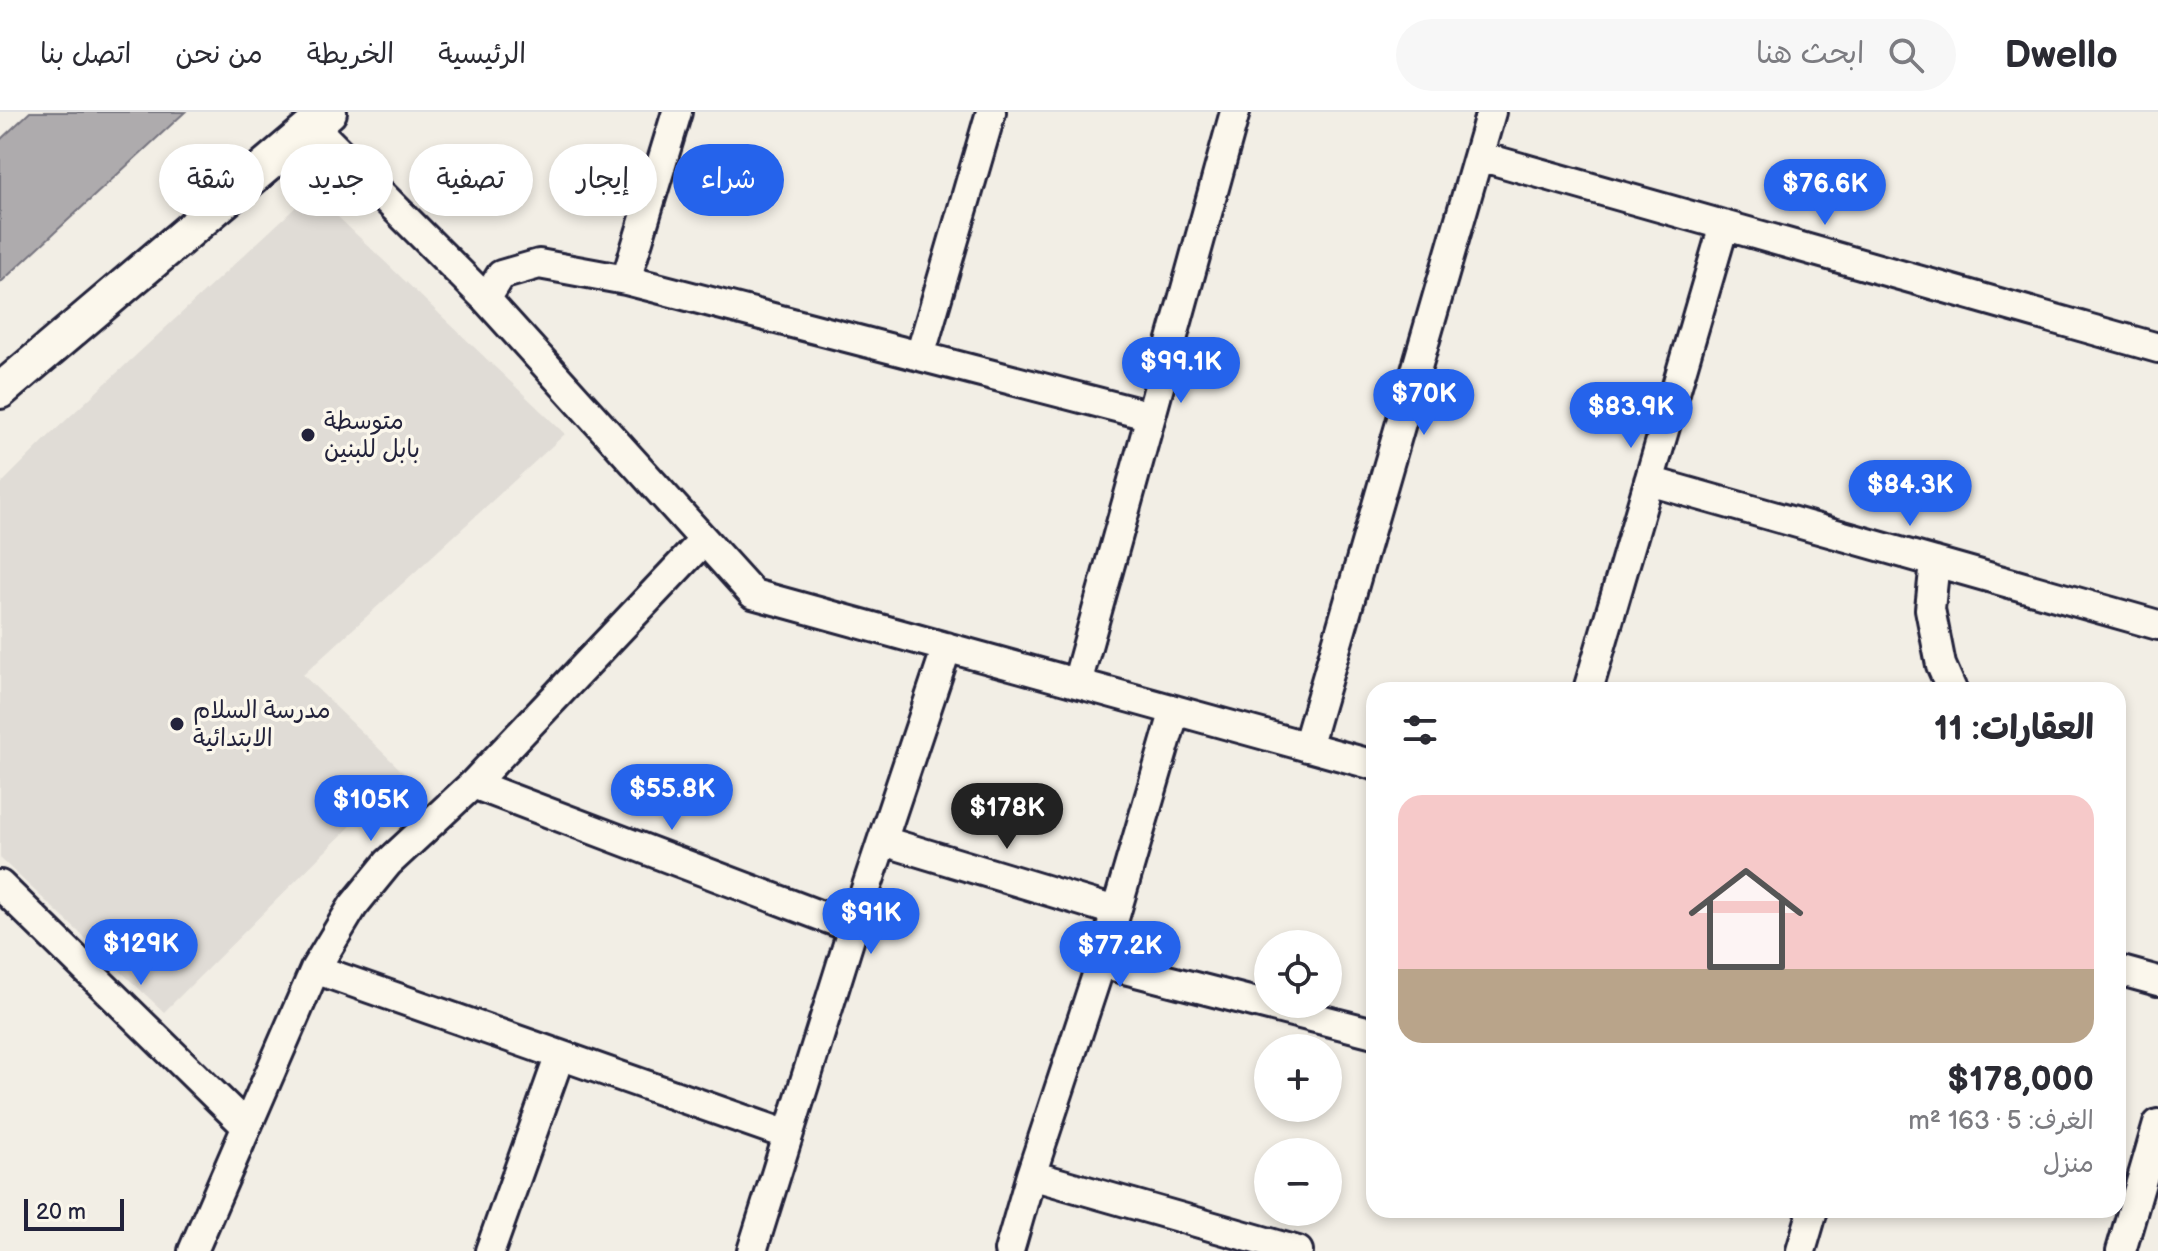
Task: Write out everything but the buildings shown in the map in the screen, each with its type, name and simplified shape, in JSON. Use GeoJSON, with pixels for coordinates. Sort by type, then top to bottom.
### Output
{"type":"FeatureCollection","features":[{"type":"Feature","properties":{"kind":"street"},"geometry":{"type":"LineString","coordinates":[[626,280],[677,112]]}},
{"type":"Feature","properties":{"kind":"street"},"geometry":{"type":"LineString","coordinates":[[920,356],[991,112]]}},
{"type":"Feature","properties":{"kind":"street"},"geometry":{"type":"LineString","coordinates":[[1077,683],[1235,112]]}},
{"type":"Feature","properties":{"kind":"street"},"geometry":{"type":"LineString","coordinates":[[1307,747],[1491,112]]}},
{"type":"Feature","properties":{"kind":"street"},"geometry":{"type":"LineString","coordinates":[[0,391],[321,119],[753,594],[1366,763]]}},
{"type":"Feature","properties":{"kind":"street"},"geometry":{"type":"LineString","coordinates":[[1479,156],[2158,348]]}},
{"type":"Feature","properties":{"kind":"street"},"geometry":{"type":"LineString","coordinates":[[1590,682],[1724,225]]}},
{"type":"Feature","properties":{"kind":"street"},"geometry":{"type":"LineString","coordinates":[[486,299],[501,275],[539,264],[626,280],[1151,416]]}},
{"type":"Feature","properties":{"kind":"street"},"geometry":{"type":"LineString","coordinates":[[1649,481],[2158,625]]}},
{"type":"Feature","properties":{"kind":"street"},"geometry":{"type":"LineString","coordinates":[[193,1251],[315,969],[353,906],[388,863],[473,784],[703,541]]}},
{"type":"Feature","properties":{"kind":"street"},"geometry":{"type":"LineString","coordinates":[[1935,562],[1930,609],[1941,665],[1948,682]]}},
{"type":"Feature","properties":{"kind":"street"},"geometry":{"type":"LineString","coordinates":[[752,1251],[853,928],[947,647]]}},
{"type":"Feature","properties":{"kind":"street"},"geometry":{"type":"LineString","coordinates":[[1009,1251],[1101,963],[1175,710]]}},
{"type":"Feature","properties":{"kind":"street"},"geometry":{"type":"LineString","coordinates":[[473,784],[853,928]]}},
{"type":"Feature","properties":{"kind":"street"},"geometry":{"type":"LineString","coordinates":[[883,841],[1115,911]]}},
{"type":"Feature","properties":{"kind":"street"},"geometry":{"type":"LineString","coordinates":[[0,885],[246,1126]]}},
{"type":"Feature","properties":{"kind":"street"},"geometry":{"type":"LineString","coordinates":[[1101,963],[1366,1031]]}},
{"type":"Feature","properties":{"kind":"street"},"geometry":{"type":"LineString","coordinates":[[315,969],[788,1135]]}},
{"type":"Feature","properties":{"kind":"street"},"geometry":{"type":"LineString","coordinates":[[2126,972],[2158,981]]}},
{"type":"Feature","properties":{"kind":"street"},"geometry":{"type":"LineString","coordinates":[[490,1251],[560,1055]]}},
{"type":"Feature","properties":{"kind":"street"},"geometry":{"type":"LineString","coordinates":[[2121,1251],[2158,1124]]}},
{"type":"Feature","properties":{"kind":"street"},"geometry":{"type":"LineString","coordinates":[[1031,1175],[1286,1249]]}},
{"type":"Feature","properties":{"kind":"street"},"geometry":{"type":"LineString","coordinates":[[1801,1251],[1811,1218]]}},
{"type":"Feature","properties":{"kind":"shaded area"},"geometry":{"type":"Polygon","coordinates":[[[30,112],[185,112],[0,283],[0,140],[30,112]]]}},
{"type":"Feature","properties":{"kind":"shaded area"},"geometry":{"type":"Polygon","coordinates":[[[286,216],[337,216],[565,434],[303,675],[404,773],[164,1012],[0,858],[0,485],[286,216]]]}},
{"type":"Feature","properties":{"kind":"place","name":"متوسطة بابل للبنين"},"geometry":{"type":"Point","coordinates":[308,435]}},
{"type":"Feature","properties":{"kind":"place","name":"مدرسة السلام الابتدائية"},"geometry":{"type":"Point","coordinates":[177,724]}}]}
